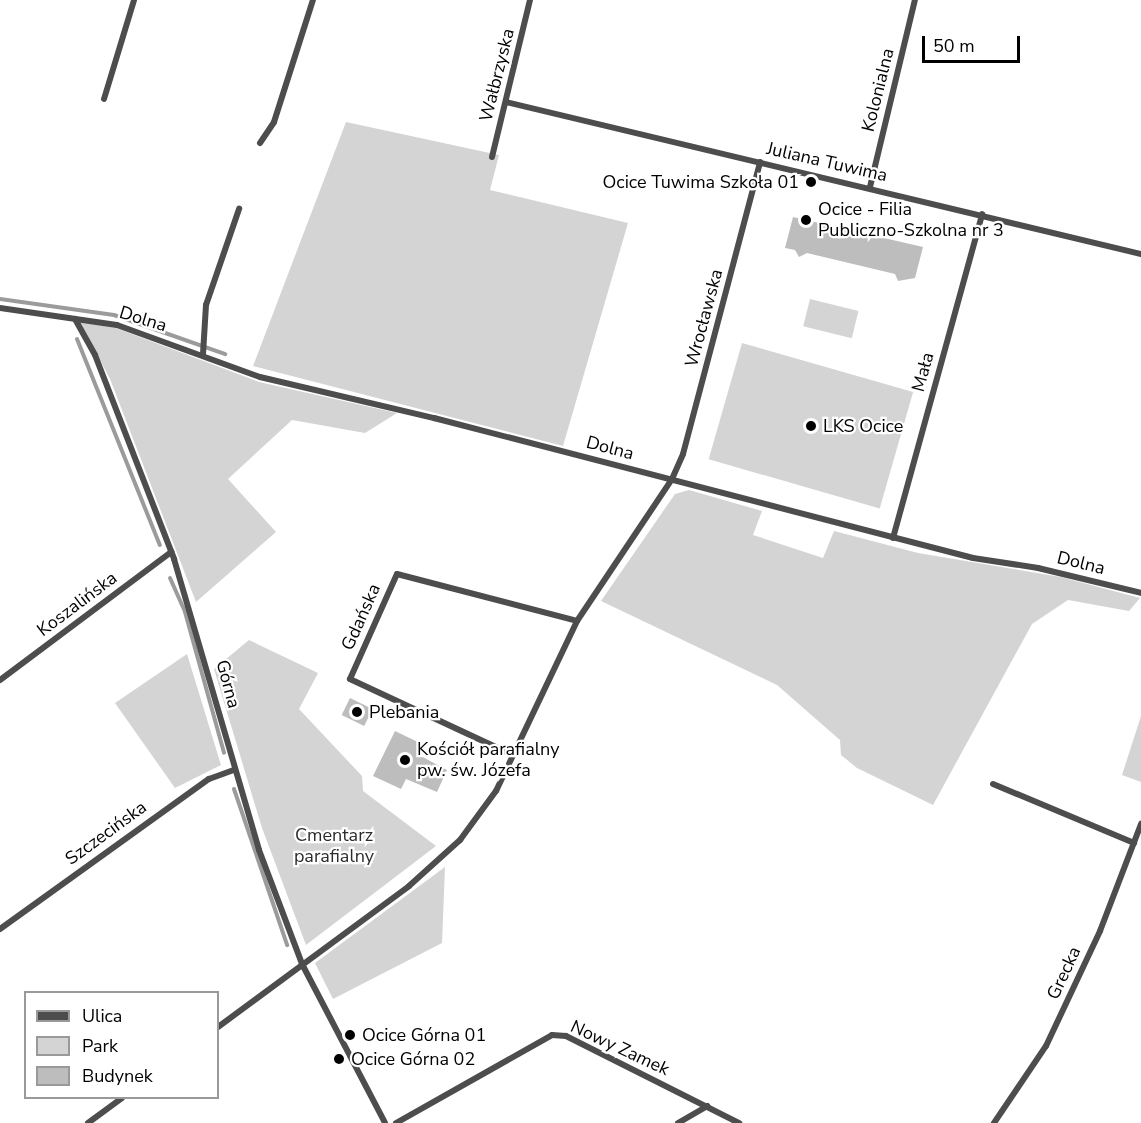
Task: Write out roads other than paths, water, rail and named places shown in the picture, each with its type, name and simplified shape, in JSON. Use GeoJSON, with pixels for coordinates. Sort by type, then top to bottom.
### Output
{"type":"FeatureCollection","features":[{"type":"Feature","properties":{"kind":"street"},"geometry":{"type":"LineString","coordinates":[[104,99],[134,0]]}},
{"type":"Feature","properties":{"kind":"street"},"geometry":{"type":"LineString","coordinates":[[260,143],[274,122],[313,0]]}},
{"type":"Feature","properties":{"kind":"street","name":"Wałbrzyska"},"geometry":{"type":"LineString","coordinates":[[492,158],[530,0]]}},
{"type":"Feature","properties":{"kind":"street","name":"Kolonialna"},"geometry":{"type":"LineString","coordinates":[[870,187],[915,0]]}},
{"type":"Feature","properties":{"kind":"street","name":"Juliana Tuwima"},"geometry":{"type":"LineString","coordinates":[[506,102],[870,187],[1141,254]]}},
{"type":"Feature","properties":{"kind":"street","name":"Wrocławska"},"geometry":{"type":"LineString","coordinates":[[672,479],[687,440],[760,162]]}},
{"type":"Feature","properties":{"kind":"street"},"geometry":{"type":"LineString","coordinates":[[203,354],[206,305],[239,209]]}},
{"type":"Feature","properties":{"kind":"street","name":"Mała"},"geometry":{"type":"LineString","coordinates":[[893,538],[982,214]]}},
{"type":"Feature","properties":{"kind":"street"},"geometry":{"type":"LineString","coordinates":[[0,308],[75,319]]}},
{"type":"Feature","properties":{"kind":"street","name":"Dolna"},"geometry":{"type":"LineString","coordinates":[[75,319],[117,325],[203,354],[260,377],[672,479],[893,538],[1141,594]]}},
{"type":"Feature","properties":{"kind":"street","name":"Górna"},"geometry":{"type":"LineString","coordinates":[[75,319],[95,356],[171,552],[196,625],[234,770],[302,964],[385,1123]]}},
{"type":"Feature","properties":{"kind":"street"},"geometry":{"type":"LineString","coordinates":[[219,1026],[409,886],[460,840],[496,791],[577,621],[672,479]]}},
{"type":"Feature","properties":{"kind":"street","name":"Koszalińska"},"geometry":{"type":"LineString","coordinates":[[0,680],[171,552]]}},
{"type":"Feature","properties":{"kind":"street","name":"Gdańska"},"geometry":{"type":"LineString","coordinates":[[513,755],[350,679],[397,574],[577,621]]}},
{"type":"Feature","properties":{"kind":"street","name":"Szczecińska"},"geometry":{"type":"LineString","coordinates":[[0,929],[208,779],[234,770]]}},
{"type":"Feature","properties":{"kind":"street"},"geometry":{"type":"LineString","coordinates":[[993,784],[1134,843]]}},
{"type":"Feature","properties":{"kind":"street","name":"Grecka"},"geometry":{"type":"LineString","coordinates":[[994,1123],[1046,1046],[1141,824]]}},
{"type":"Feature","properties":{"kind":"street","name":"Nowy Zamek"},"geometry":{"type":"LineString","coordinates":[[396,1123],[552,1035],[566,1036],[739,1123]]}},
{"type":"Feature","properties":{"kind":"street"},"geometry":{"type":"LineString","coordinates":[[88,1123],[121,1099]]}},
{"type":"Feature","properties":{"kind":"street"},"geometry":{"type":"LineString","coordinates":[[678,1123],[707,1106]]}},
{"type":"Feature","properties":{"kind":"waterway"},"geometry":{"type":"LineString","coordinates":[[0,299],[114,315],[225,354]]}},
{"type":"Feature","properties":{"kind":"waterway"},"geometry":{"type":"LineString","coordinates":[[77,339],[160,545]]}},
{"type":"Feature","properties":{"kind":"waterway"},"geometry":{"type":"LineString","coordinates":[[170,578],[185,612],[224,753]]}},
{"type":"Feature","properties":{"kind":"waterway"},"geometry":{"type":"LineString","coordinates":[[234,789],[287,945]]}},
{"type":"Feature","properties":{"kind":"place","name":"Ocice Tuwima Szkoła 01"},"geometry":{"type":"Point","coordinates":[811,182]}},
{"type":"Feature","properties":{"kind":"place","name":"Ocice - Filia Publiczno-Szkolna nr 3"},"geometry":{"type":"Point","coordinates":[806,220]}},
{"type":"Feature","properties":{"kind":"place","name":"LKS Ocice"},"geometry":{"type":"Point","coordinates":[811,426]}},
{"type":"Feature","properties":{"kind":"place","name":"Plebania"},"geometry":{"type":"Point","coordinates":[357,712]}},
{"type":"Feature","properties":{"kind":"place","name":"Kościół parafialny pw. św. Józefa"},"geometry":{"type":"Point","coordinates":[405,760]}},
{"type":"Feature","properties":{"kind":"place","name":"Ocice Górna 01"},"geometry":{"type":"Point","coordinates":[350,1035]}},
{"type":"Feature","properties":{"kind":"place","name":"Ocice Górna 02"},"geometry":{"type":"Point","coordinates":[339,1059]}},
{"type":"Feature","properties":{"kind":"park label","name":"Cmentarz parafialny"},"geometry":{"type":"Point","coordinates":[334,846]}}]}
